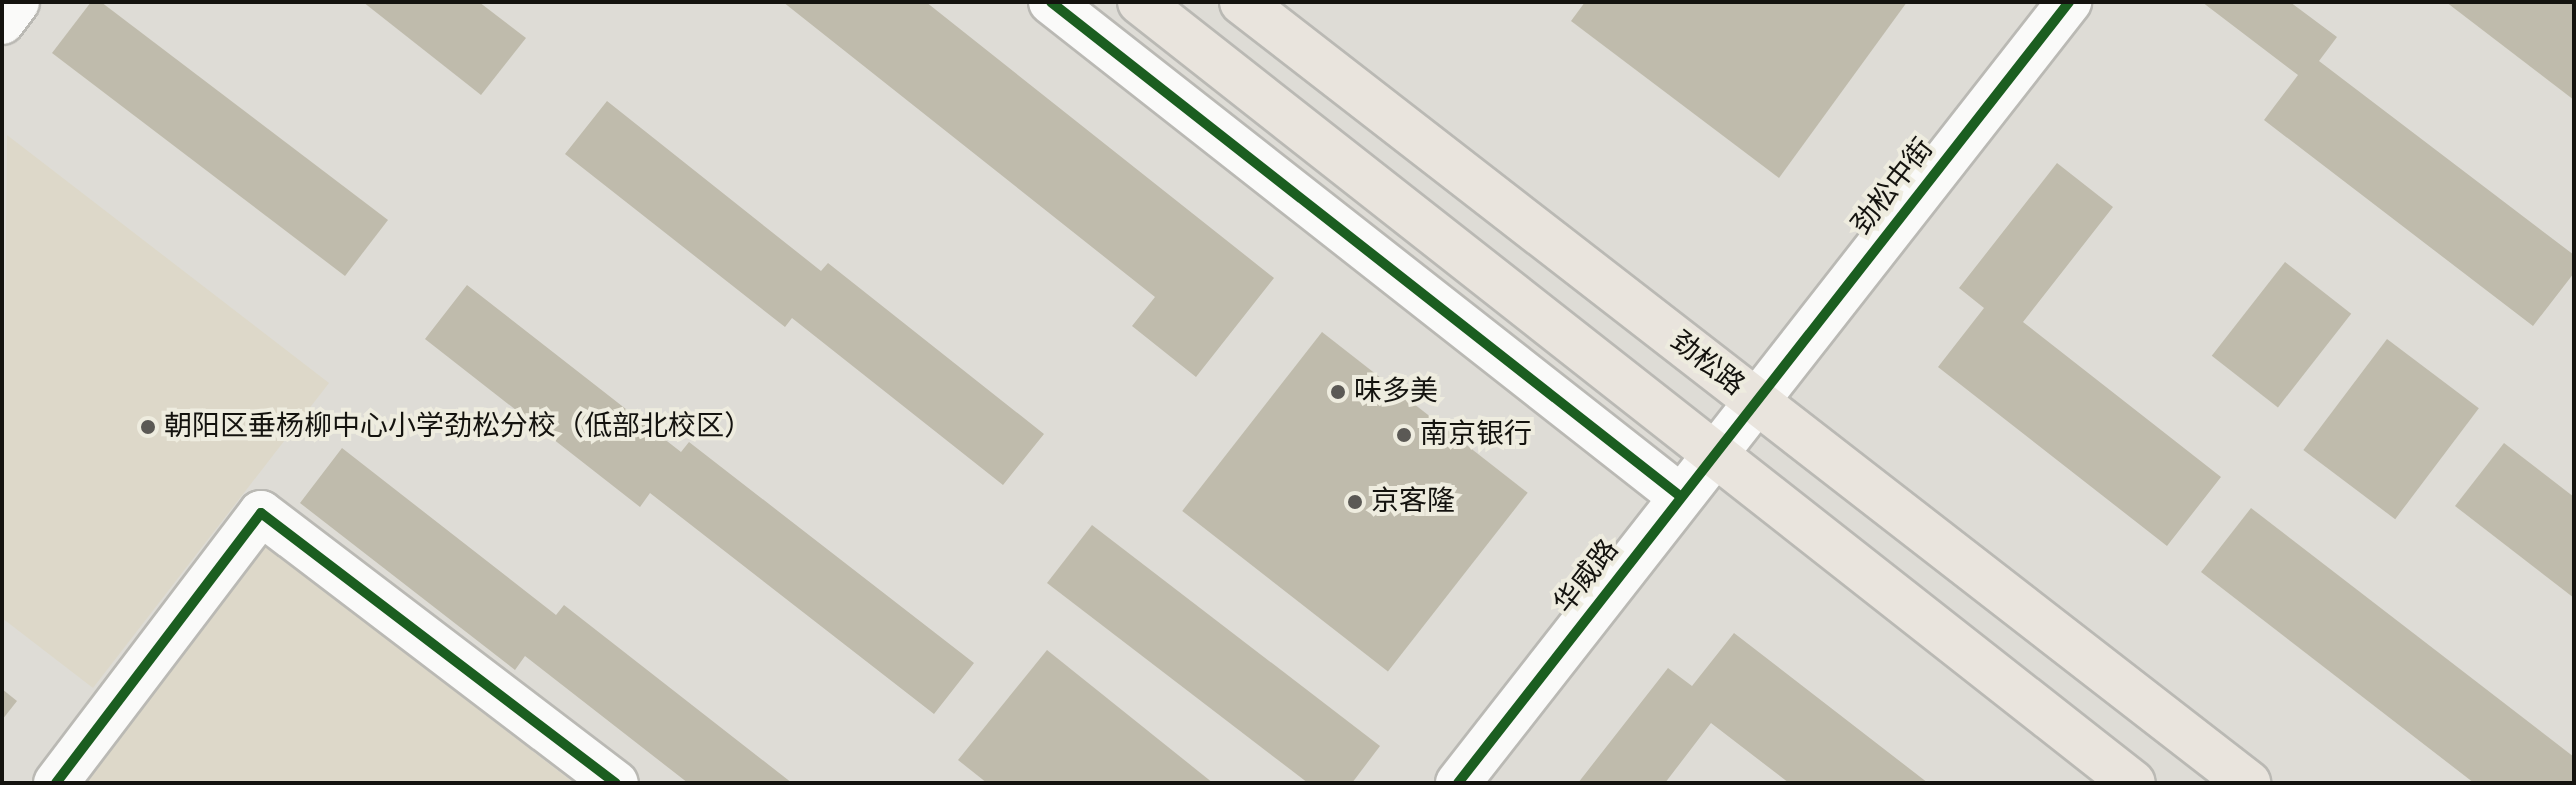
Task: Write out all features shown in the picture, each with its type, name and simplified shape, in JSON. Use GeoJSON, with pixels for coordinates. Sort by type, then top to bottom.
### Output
{"type":"FeatureCollection","features":[{"type":"Feature","properties":{"kind":"main road"},"geometry":{"type":"LineString","coordinates":[[1140,2],[2133,783]]}},
{"type":"Feature","properties":{"kind":"main road","name":"劲松路"},"geometry":{"type":"LineString","coordinates":[[1242,2],[2248,783]]}},
{"type":"Feature","properties":{"kind":"street"},"geometry":{"type":"LineString","coordinates":[[2,22],[17,2]]}},
{"type":"Feature","properties":{"kind":"street"},"geometry":{"type":"LineString","coordinates":[[1051,2],[1680,496]]}},
{"type":"Feature","properties":{"kind":"street","name":"劲松中街"},"geometry":{"type":"LineString","coordinates":[[1755,401],[2069,2]]}},
{"type":"Feature","properties":{"kind":"street","name":"华威路"},"geometry":{"type":"LineString","coordinates":[[1458,783],[1755,401]]}},
{"type":"Feature","properties":{"kind":"street"},"geometry":{"type":"LineString","coordinates":[[56,783],[261,513],[616,783]]}},
{"type":"Feature","properties":{"kind":"shaded area","name":"朝阳区垂杨柳中心小学劲松分校（低部北校区）"},"geometry":{"type":"Polygon","coordinates":[[[7,135],[329,383],[93,688],[2,618],[7,135]]]}},
{"type":"Feature","properties":{"kind":"shaded area"},"geometry":{"type":"Polygon","coordinates":[[[264,545],[574,783],[82,783],[264,545]]]}},
{"type":"Feature","properties":{"kind":"building"},"geometry":{"type":"Polygon","coordinates":[[[91,2],[101,2],[388,220],[345,276],[52,53],[91,2]]]}},
{"type":"Feature","properties":{"kind":"building"},"geometry":{"type":"Polygon","coordinates":[[[363,2],[479,2],[526,38],[481,95],[363,2]]]}},
{"type":"Feature","properties":{"kind":"building"},"geometry":{"type":"Polygon","coordinates":[[[783,2],[926,2],[1274,278],[1196,377],[1132,326],[1155,297],[783,2]]]}},
{"type":"Feature","properties":{"kind":"building"},"geometry":{"type":"Polygon","coordinates":[[[1585,2],[1907,2],[1779,178],[1571,21],[1585,2]]]}},
{"type":"Feature","properties":{"kind":"building"},"geometry":{"type":"Polygon","coordinates":[[[2202,2],[2290,2],[2337,37],[2319,61],[2574,255],[2574,273],[2533,326],[2264,120],[2298,75],[2202,2]]]}},
{"type":"Feature","properties":{"kind":"building"},"geometry":{"type":"Polygon","coordinates":[[[2446,2],[2574,2],[2574,100],[2446,2]]]}},
{"type":"Feature","properties":{"kind":"building"},"geometry":{"type":"Polygon","coordinates":[[[607,101],[821,271],[828,263],[1044,434],[1003,485],[792,318],[785,327],[565,154],[607,101]]]}},
{"type":"Feature","properties":{"kind":"building"},"geometry":{"type":"Polygon","coordinates":[[[2057,163],[2113,207],[2023,322],[2221,477],[2167,546],[1938,367],[1984,308],[1959,288],[2057,163]]]}},
{"type":"Feature","properties":{"kind":"building"},"geometry":{"type":"Polygon","coordinates":[[[2285,262],[2351,314],[2278,407],[2212,356],[2285,262]]]}},
{"type":"Feature","properties":{"kind":"building"},"geometry":{"type":"Polygon","coordinates":[[[467,285],[681,452],[689,442],[974,663],[934,714],[650,493],[640,507],[425,339],[467,285]]]}},
{"type":"Feature","properties":{"kind":"building","name":"京客隆"},"geometry":{"type":"Polygon","coordinates":[[[1322,332],[1528,493],[1388,672],[1182,511],[1322,332]]]}},
{"type":"Feature","properties":{"kind":"building"},"geometry":{"type":"Polygon","coordinates":[[[2387,339],[2479,408],[2395,519],[2303,450],[2387,339]]]}},
{"type":"Feature","properties":{"kind":"building"},"geometry":{"type":"Polygon","coordinates":[[[2504,443],[2574,497],[2574,598],[2455,506],[2504,443]]]}},
{"type":"Feature","properties":{"kind":"building"},"geometry":{"type":"Polygon","coordinates":[[[342,448],[556,615],[564,605],[792,783],[688,783],[525,656],[515,670],[300,503],[342,448]]]}},
{"type":"Feature","properties":{"kind":"building"},"geometry":{"type":"Polygon","coordinates":[[[2251,508],[2574,757],[2574,783],[2474,783],[2201,572],[2251,508]]]}},
{"type":"Feature","properties":{"kind":"building"},"geometry":{"type":"Polygon","coordinates":[[[1092,525],[1380,746],[1352,783],[1308,783],[1047,583],[1092,525]]]}},
{"type":"Feature","properties":{"kind":"building"},"geometry":{"type":"Polygon","coordinates":[[[1734,633],[1928,783],[1789,783],[1711,723],[1665,783],[1578,783],[1668,668],[1692,686],[1734,633]]]}},
{"type":"Feature","properties":{"kind":"building"},"geometry":{"type":"Polygon","coordinates":[[[1047,650],[1213,783],[987,783],[958,760],[1047,650]]]}},
{"type":"Feature","properties":{"kind":"building"},"geometry":{"type":"Polygon","coordinates":[[[2,689],[17,701],[2,720],[2,689]]]}},
{"type":"Feature","properties":{"kind":"cycle path"},"geometry":{"type":"LineString","coordinates":[[1051,2],[1680,496]]}},
{"type":"Feature","properties":{"kind":"cycle path"},"geometry":{"type":"LineString","coordinates":[[1458,783],[2069,2]]}},
{"type":"Feature","properties":{"kind":"cycle path"},"geometry":{"type":"LineString","coordinates":[[56,783],[261,513],[616,783]]}},
{"type":"Feature","properties":{"kind":"place","name":"味多美"},"geometry":{"type":"Point","coordinates":[1338,392]}},
{"type":"Feature","properties":{"kind":"place","name":"朝阳区垂杨柳中心小学劲松分校（低部北校区）"},"geometry":{"type":"Point","coordinates":[148,427]}},
{"type":"Feature","properties":{"kind":"place","name":"南京银行"},"geometry":{"type":"Point","coordinates":[1404,435]}},
{"type":"Feature","properties":{"kind":"place","name":"京客隆"},"geometry":{"type":"Point","coordinates":[1355,502]}}]}
